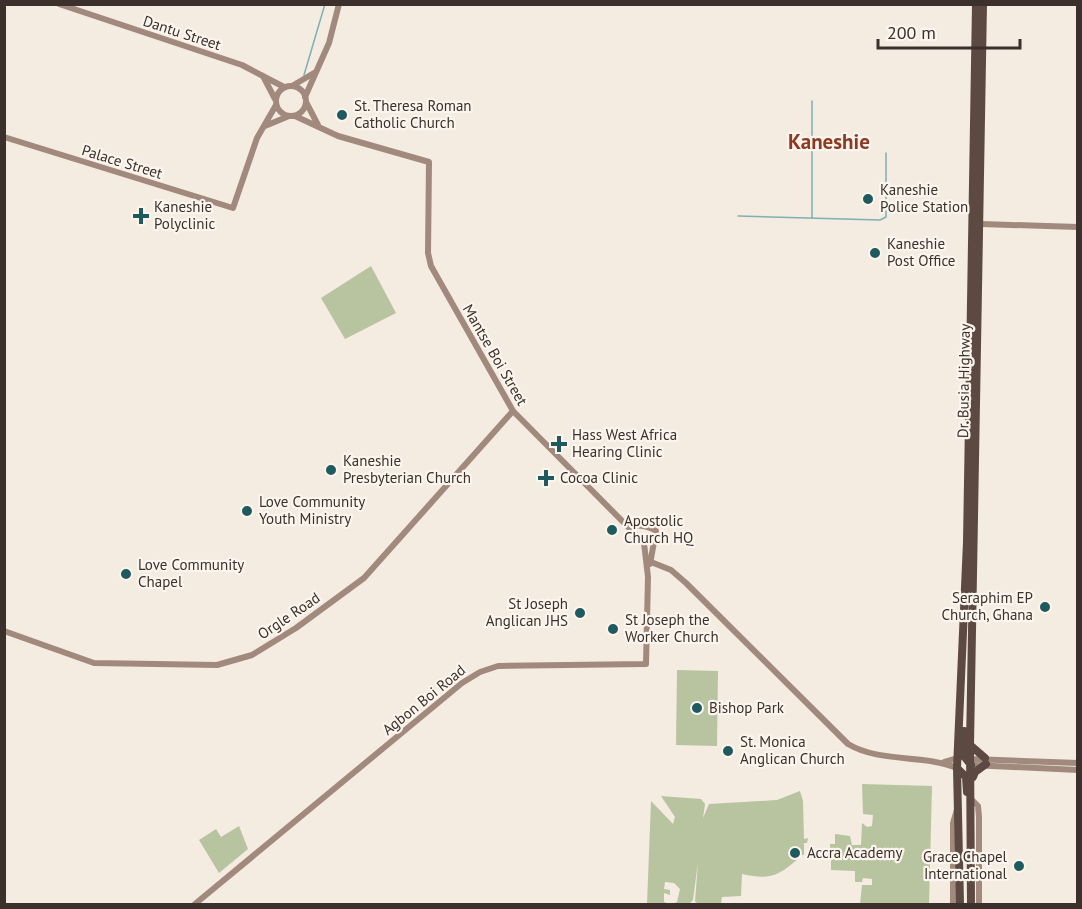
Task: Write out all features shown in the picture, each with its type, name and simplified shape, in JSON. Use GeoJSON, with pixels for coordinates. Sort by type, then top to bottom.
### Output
{"type":"FeatureCollection","features":[{"type":"Feature","properties":{"kind":"highway","name":"Dr. Busia Highway"},"geometry":{"type":"LineString","coordinates":[[971,904],[975,878],[972,785],[967,760],[964,698],[961,691],[967,542],[976,4]]}},
{"type":"Feature","properties":{"kind":"highway","name":"Dr. Busia Highway"},"geometry":{"type":"LineString","coordinates":[[960,904],[957,768],[967,760],[970,745],[981,224],[983,4]]}},
{"type":"Feature","properties":{"kind":"highway"},"geometry":{"type":"LineString","coordinates":[[970,745],[986,761],[975,772],[972,785]]}},
{"type":"Feature","properties":{"kind":"highway"},"geometry":{"type":"LineString","coordinates":[[957,768],[966,777],[968,814],[972,826]]}},
{"type":"Feature","properties":{"kind":"street","name":"Dantu Street"},"geometry":{"type":"LineString","coordinates":[[59,4],[242,65],[284,87]]}},
{"type":"Feature","properties":{"kind":"street"},"geometry":{"type":"LineString","coordinates":[[265,126],[303,110],[314,73],[329,43],[339,4]]}},
{"type":"Feature","properties":{"kind":"street"},"geometry":{"type":"LineString","coordinates":[[265,126],[284,87],[292,86],[314,73]]}},
{"type":"Feature","properties":{"kind":"street"},"geometry":{"type":"LineString","coordinates":[[262,75],[280,113],[319,126]]}},
{"type":"Feature","properties":{"kind":"street"},"geometry":{"type":"LineString","coordinates":[[292,86],[301,89],[319,126]]}},
{"type":"Feature","properties":{"kind":"street","name":"Palace Street"},"geometry":{"type":"LineString","coordinates":[[4,137],[233,208],[257,138],[265,126]]}},
{"type":"Feature","properties":{"kind":"street","name":"Mantse Boi Street"},"geometry":{"type":"LineString","coordinates":[[319,126],[338,136],[429,162],[428,254],[431,266],[513,411],[643,541]]}},
{"type":"Feature","properties":{"kind":"street"},"geometry":{"type":"LineString","coordinates":[[981,224],[1077,227]]}},
{"type":"Feature","properties":{"kind":"street","name":"Orgle Road"},"geometry":{"type":"LineString","coordinates":[[4,631],[94,663],[218,665],[252,655],[296,628],[364,578],[513,411]]}},
{"type":"Feature","properties":{"kind":"street","name":"Mantse Boi Street"},"geometry":{"type":"LineString","coordinates":[[624,521],[645,527]]}},
{"type":"Feature","properties":{"kind":"street"},"geometry":{"type":"LineString","coordinates":[[645,527],[654,529],[657,536],[648,577],[640,533],[645,527]]}},
{"type":"Feature","properties":{"kind":"street"},"geometry":{"type":"LineString","coordinates":[[643,541],[655,540]]}},
{"type":"Feature","properties":{"kind":"street"},"geometry":{"type":"LineString","coordinates":[[651,562],[671,570],[686,583],[848,744],[861,752],[943,762],[967,760],[1077,763]]}},
{"type":"Feature","properties":{"kind":"street","name":"Agbon Boi Road"},"geometry":{"type":"LineString","coordinates":[[195,904],[462,683],[485,669],[498,666],[646,664],[648,577]]}},
{"type":"Feature","properties":{"kind":"street"},"geometry":{"type":"LineString","coordinates":[[986,761],[1077,770]]}},
{"type":"Feature","properties":{"kind":"street"},"geometry":{"type":"LineString","coordinates":[[943,762],[957,768]]}},
{"type":"Feature","properties":{"kind":"street","name":"Dr. Busia Highway"},"geometry":{"type":"LineString","coordinates":[[972,800],[979,810],[975,878],[979,904]]}},
{"type":"Feature","properties":{"kind":"street","name":"Dr. Busia Highway"},"geometry":{"type":"LineString","coordinates":[[953,904],[954,816],[958,805]]}},
{"type":"Feature","properties":{"kind":"green space"},"geometry":{"type":"Polygon","coordinates":[[[371,266],[396,313],[345,339],[321,298],[371,266]]]}},
{"type":"Feature","properties":{"kind":"green space","name":"Bishop Park"},"geometry":{"type":"Polygon","coordinates":[[[677,670],[718,671],[717,746],[676,745],[677,670]]]}},
{"type":"Feature","properties":{"kind":"green space"},"geometry":{"type":"Polygon","coordinates":[[[862,784],[932,786],[929,904],[860,904],[862,885],[872,885],[872,879],[863,878],[862,882],[855,882],[855,871],[831,870],[831,859],[838,859],[838,849],[830,849],[830,844],[835,844],[835,834],[850,836],[852,845],[861,845],[862,823],[867,827],[872,826],[873,815],[863,814],[862,784]]]}},
{"type":"Feature","properties":{"kind":"green space"},"geometry":{"type":"Polygon","coordinates":[[[800,791],[803,801],[804,839],[808,838],[807,843],[804,843],[804,855],[792,854],[792,858],[798,859],[791,865],[772,876],[759,877],[742,874],[741,896],[722,897],[721,904],[698,904],[695,901],[698,862],[693,900],[689,904],[672,904],[677,902],[680,889],[674,883],[665,882],[664,889],[670,890],[670,895],[664,893],[664,902],[670,904],[647,904],[651,801],[673,824],[675,817],[661,796],[701,799],[705,804],[703,818],[709,804],[777,800],[800,791]]]}},
{"type":"Feature","properties":{"kind":"green space"},"geometry":{"type":"Polygon","coordinates":[[[239,826],[248,849],[219,873],[199,840],[216,829],[221,837],[239,826]]]}},
{"type":"Feature","properties":{"kind":"waterway"},"geometry":{"type":"LineString","coordinates":[[304,75],[325,4]]}},
{"type":"Feature","properties":{"kind":"waterway"},"geometry":{"type":"LineString","coordinates":[[812,101],[812,217]]}},
{"type":"Feature","properties":{"kind":"waterway"},"geometry":{"type":"LineString","coordinates":[[738,216],[880,220],[886,217],[886,153]]}},
{"type":"Feature","properties":{"kind":"place","name":"St. Theresa Roman Catholic Church"},"geometry":{"type":"Point","coordinates":[342,115]}},
{"type":"Feature","properties":{"kind":"place","name":"Kaneshie Police Station"},"geometry":{"type":"Point","coordinates":[868,199]}},
{"type":"Feature","properties":{"kind":"place","name":"Kaneshie Polyclinic"},"geometry":{"type":"Point","coordinates":[141,216]}},
{"type":"Feature","properties":{"kind":"place","name":"Kaneshie Post Office"},"geometry":{"type":"Point","coordinates":[875,253]}},
{"type":"Feature","properties":{"kind":"place","name":"Hass West Africa Hearing Clinic"},"geometry":{"type":"Point","coordinates":[559,444]}},
{"type":"Feature","properties":{"kind":"place","name":"Kaneshie Presbyterian Church"},"geometry":{"type":"Point","coordinates":[331,470]}},
{"type":"Feature","properties":{"kind":"place","name":"Cocoa Clinic"},"geometry":{"type":"Point","coordinates":[546,478]}},
{"type":"Feature","properties":{"kind":"place","name":"Love Community Youth Ministry"},"geometry":{"type":"Point","coordinates":[247,511]}},
{"type":"Feature","properties":{"kind":"place","name":"Apostolic Church HQ"},"geometry":{"type":"Point","coordinates":[612,530]}},
{"type":"Feature","properties":{"kind":"place","name":"Love Community Chapel"},"geometry":{"type":"Point","coordinates":[126,574]}},
{"type":"Feature","properties":{"kind":"place","name":"Seraphim EP Church, Ghana"},"geometry":{"type":"Point","coordinates":[1045,607]}},
{"type":"Feature","properties":{"kind":"place","name":"St Joseph Anglican JHS"},"geometry":{"type":"Point","coordinates":[580,613]}},
{"type":"Feature","properties":{"kind":"place","name":"St Joseph the Worker Church"},"geometry":{"type":"Point","coordinates":[613,629]}},
{"type":"Feature","properties":{"kind":"place","name":"Bishop Park"},"geometry":{"type":"Point","coordinates":[697,708]}},
{"type":"Feature","properties":{"kind":"place","name":"St. Monica Anglican Church"},"geometry":{"type":"Point","coordinates":[728,751]}},
{"type":"Feature","properties":{"kind":"place","name":"Accra Academy"},"geometry":{"type":"Point","coordinates":[795,853]}},
{"type":"Feature","properties":{"kind":"place","name":"Grace Chapel International"},"geometry":{"type":"Point","coordinates":[1019,866]}},
{"type":"Feature","properties":{"kind":"district","name":"Kaneshie"},"geometry":{"type":"Point","coordinates":[829,142]}}]}
